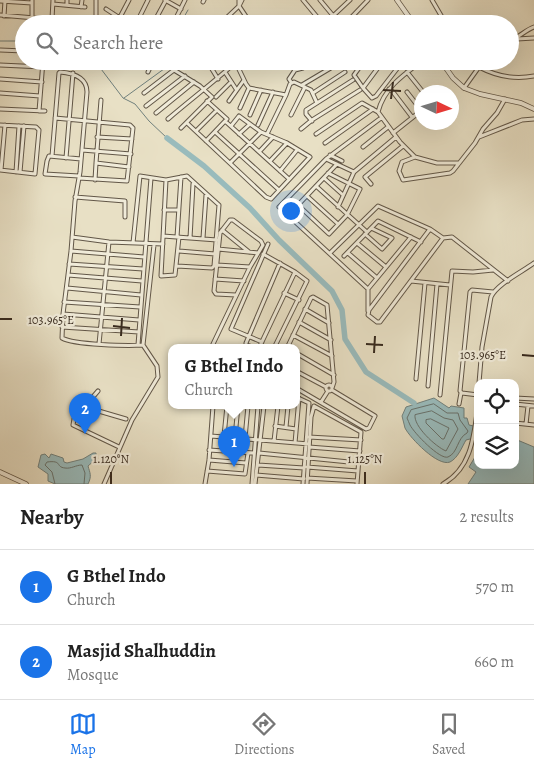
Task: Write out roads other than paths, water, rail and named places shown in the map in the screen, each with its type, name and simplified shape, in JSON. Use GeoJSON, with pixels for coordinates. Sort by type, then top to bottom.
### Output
{"type":"FeatureCollection","features":[{"type":"Feature","properties":{"kind":"street"},"geometry":{"type":"LineString","coordinates":[[67,0],[67,5]]}},
{"type":"Feature","properties":{"kind":"street"},"geometry":{"type":"LineString","coordinates":[[52,15],[53,2],[83,7],[82,0]]}},
{"type":"Feature","properties":{"kind":"street"},"geometry":{"type":"LineString","coordinates":[[96,0],[96,15]]}},
{"type":"Feature","properties":{"kind":"street"},"geometry":{"type":"LineString","coordinates":[[121,15],[129,0]]}},
{"type":"Feature","properties":{"kind":"street"},"geometry":{"type":"LineString","coordinates":[[140,15],[148,0]]}},
{"type":"Feature","properties":{"kind":"street"},"geometry":{"type":"LineString","coordinates":[[158,15],[165,0],[181,9]]}},
{"type":"Feature","properties":{"kind":"street"},"geometry":{"type":"LineString","coordinates":[[178,15],[185,0]]}},
{"type":"Feature","properties":{"kind":"street"},"geometry":{"type":"LineString","coordinates":[[230,15],[239,6],[240,0]]}},
{"type":"Feature","properties":{"kind":"street"},"geometry":{"type":"LineString","coordinates":[[303,0],[316,15]]}},
{"type":"Feature","properties":{"kind":"street"},"geometry":{"type":"LineString","coordinates":[[320,0],[334,15],[350,0]]}},
{"type":"Feature","properties":{"kind":"street"},"geometry":{"type":"LineString","coordinates":[[354,15],[368,0]]}},
{"type":"Feature","properties":{"kind":"street"},"geometry":{"type":"LineString","coordinates":[[396,0],[407,15]]}},
{"type":"Feature","properties":{"kind":"street"},"geometry":{"type":"LineString","coordinates":[[432,0],[441,15]]}},
{"type":"Feature","properties":{"kind":"street"},"geometry":{"type":"LineString","coordinates":[[15,17],[2,16],[3,1],[32,1],[32,15]]}},
{"type":"Feature","properties":{"kind":"street"},"geometry":{"type":"LineString","coordinates":[[239,6],[245,15]]}},
{"type":"Feature","properties":{"kind":"street"},"geometry":{"type":"LineString","coordinates":[[106,9],[114,15]]}},
{"type":"Feature","properties":{"kind":"street"},"geometry":{"type":"LineString","coordinates":[[519,35],[534,27]]}},
{"type":"Feature","properties":{"kind":"street"},"geometry":{"type":"LineString","coordinates":[[519,39],[534,38]]}},
{"type":"Feature","properties":{"kind":"street"},"geometry":{"type":"LineString","coordinates":[[0,50],[15,51]]}},
{"type":"Feature","properties":{"kind":"street"},"geometry":{"type":"LineString","coordinates":[[0,65],[15,66]]}},
{"type":"Feature","properties":{"kind":"street"},"geometry":{"type":"LineString","coordinates":[[39,111],[43,70]]}},
{"type":"Feature","properties":{"kind":"street"},"geometry":{"type":"LineString","coordinates":[[144,93],[174,70],[212,96],[181,128]]}},
{"type":"Feature","properties":{"kind":"street"},"geometry":{"type":"LineString","coordinates":[[212,70],[218,79]]}},
{"type":"Feature","properties":{"kind":"street"},"geometry":{"type":"LineString","coordinates":[[240,70],[249,88],[286,95]]}},
{"type":"Feature","properties":{"kind":"street"},"geometry":{"type":"LineString","coordinates":[[267,134],[286,95],[291,82],[289,79],[295,70]]}},
{"type":"Feature","properties":{"kind":"street"},"geometry":{"type":"LineString","coordinates":[[291,115],[303,86],[328,70]]}},
{"type":"Feature","properties":{"kind":"street"},"geometry":{"type":"LineString","coordinates":[[358,70],[354,75],[361,89],[370,97],[374,97],[396,70]]}},
{"type":"Feature","properties":{"kind":"street"},"geometry":{"type":"LineString","coordinates":[[302,129],[361,89],[376,70]]}},
{"type":"Feature","properties":{"kind":"street"},"geometry":{"type":"LineString","coordinates":[[378,112],[394,81],[410,70]]}},
{"type":"Feature","properties":{"kind":"street"},"geometry":{"type":"LineString","coordinates":[[447,70],[452,78],[464,88],[480,94],[505,98],[534,109]]}},
{"type":"Feature","properties":{"kind":"street"},"geometry":{"type":"LineString","coordinates":[[464,88],[475,70]]}},
{"type":"Feature","properties":{"kind":"street"},"geometry":{"type":"LineString","coordinates":[[485,70],[511,78],[534,76]]}},
{"type":"Feature","properties":{"kind":"street"},"geometry":{"type":"LineString","coordinates":[[168,119],[226,71],[236,89]]}},
{"type":"Feature","properties":{"kind":"street"},"geometry":{"type":"LineString","coordinates":[[312,92],[344,72]]}},
{"type":"Feature","properties":{"kind":"street"},"geometry":{"type":"LineString","coordinates":[[407,72],[417,85]]}},
{"type":"Feature","properties":{"kind":"street"},"geometry":{"type":"LineString","coordinates":[[52,156],[58,73],[73,73],[86,86],[82,150],[75,197],[62,337],[64,340],[100,344],[143,345]]}},
{"type":"Feature","properties":{"kind":"street"},"geometry":{"type":"LineString","coordinates":[[66,158],[73,73]]}},
{"type":"Feature","properties":{"kind":"street"},"geometry":{"type":"LineString","coordinates":[[146,106],[185,76]]}},
{"type":"Feature","properties":{"kind":"street"},"geometry":{"type":"LineString","coordinates":[[0,79],[42,82]]}},
{"type":"Feature","properties":{"kind":"street"},"geometry":{"type":"LineString","coordinates":[[229,101],[244,80]]}},
{"type":"Feature","properties":{"kind":"street"},"geometry":{"type":"LineString","coordinates":[[312,121],[306,114],[306,110],[352,80]]}},
{"type":"Feature","properties":{"kind":"street"},"geometry":{"type":"LineString","coordinates":[[156,113],[194,82]]}},
{"type":"Feature","properties":{"kind":"street"},"geometry":{"type":"LineString","coordinates":[[216,97],[231,82]]}},
{"type":"Feature","properties":{"kind":"street"},"geometry":{"type":"LineString","coordinates":[[291,82],[303,86],[312,92],[317,103]]}},
{"type":"Feature","properties":{"kind":"street"},"geometry":{"type":"LineString","coordinates":[[240,108],[249,88]]}},
{"type":"Feature","properties":{"kind":"street"},"geometry":{"type":"LineString","coordinates":[[250,115],[262,90]]}},
{"type":"Feature","properties":{"kind":"street"},"geometry":{"type":"LineString","coordinates":[[389,90],[393,92],[412,117],[393,133]]}},
{"type":"Feature","properties":{"kind":"street"},"geometry":{"type":"LineString","coordinates":[[258,125],[273,92]]}},
{"type":"Feature","properties":{"kind":"street"},"geometry":{"type":"LineString","coordinates":[[407,92],[414,101]]}},
{"type":"Feature","properties":{"kind":"street"},"geometry":{"type":"LineString","coordinates":[[0,93],[40,96]]}},
{"type":"Feature","properties":{"kind":"street"},"geometry":{"type":"LineString","coordinates":[[415,157],[405,160],[401,164],[399,169],[402,180],[450,173],[483,128],[500,109],[505,98]]}},
{"type":"Feature","properties":{"kind":"street"},"geometry":{"type":"LineString","coordinates":[[96,180],[100,100]]}},
{"type":"Feature","properties":{"kind":"street"},"geometry":{"type":"LineString","coordinates":[[207,102],[227,119],[225,121],[230,126],[289,179]]}},
{"type":"Feature","properties":{"kind":"street"},"geometry":{"type":"LineString","coordinates":[[316,134],[360,104],[364,104],[378,112],[403,146],[415,157],[436,163],[459,163]]}},
{"type":"Feature","properties":{"kind":"street"},"geometry":{"type":"LineString","coordinates":[[0,108],[45,111]]}},
{"type":"Feature","properties":{"kind":"street"},"geometry":{"type":"LineString","coordinates":[[325,143],[373,109]]}},
{"type":"Feature","properties":{"kind":"street"},"geometry":{"type":"LineString","coordinates":[[196,131],[216,110]]}},
{"type":"Feature","properties":{"kind":"street"},"geometry":{"type":"LineString","coordinates":[[187,122],[266,197],[271,199],[310,157],[287,143],[261,132],[239,116],[230,126]]}},
{"type":"Feature","properties":{"kind":"street"},"geometry":{"type":"LineString","coordinates":[[55,118],[130,125],[133,128],[127,181],[96,180],[45,174],[47,158],[49,156],[81,159]]}},
{"type":"Feature","properties":{"kind":"street"},"geometry":{"type":"LineString","coordinates":[[368,289],[279,207],[330,155],[381,118]]}},
{"type":"Feature","properties":{"kind":"street"},"geometry":{"type":"LineString","coordinates":[[478,137],[522,120],[534,119]]}},
{"type":"Feature","properties":{"kind":"street"},"geometry":{"type":"LineString","coordinates":[[206,141],[225,121]]}},
{"type":"Feature","properties":{"kind":"street"},"geometry":{"type":"LineString","coordinates":[[239,134],[250,124]]}},
{"type":"Feature","properties":{"kind":"street"},"geometry":{"type":"LineString","coordinates":[[2,125],[22,126],[36,127],[39,130],[35,174],[0,170],[2,125]]}},
{"type":"Feature","properties":{"kind":"street"},"geometry":{"type":"LineString","coordinates":[[18,172],[22,126]]}},
{"type":"Feature","properties":{"kind":"street"},"geometry":{"type":"LineString","coordinates":[[363,147],[388,127]]}},
{"type":"Feature","properties":{"kind":"street"},"geometry":{"type":"LineString","coordinates":[[215,132],[279,190]]}},
{"type":"Feature","properties":{"kind":"street"},"geometry":{"type":"LineString","coordinates":[[230,163],[261,132]]}},
{"type":"Feature","properties":{"kind":"street"},"geometry":{"type":"LineString","coordinates":[[259,152],[273,136]]}},
{"type":"Feature","properties":{"kind":"street"},"geometry":{"type":"LineString","coordinates":[[97,137],[132,139]]}},
{"type":"Feature","properties":{"kind":"street"},"geometry":{"type":"LineString","coordinates":[[338,207],[354,171],[396,137]]}},
{"type":"Feature","properties":{"kind":"street"},"geometry":{"type":"LineString","coordinates":[[270,161],[287,143]]}},
{"type":"Feature","properties":{"kind":"street"},"geometry":{"type":"LineString","coordinates":[[371,184],[365,177],[403,146]]}},
{"type":"Feature","properties":{"kind":"street"},"geometry":{"type":"LineString","coordinates":[[82,150],[131,154]]}},
{"type":"Feature","properties":{"kind":"street"},"geometry":{"type":"LineString","coordinates":[[280,170],[297,150]]}},
{"type":"Feature","properties":{"kind":"street"},"geometry":{"type":"LineString","coordinates":[[330,155],[342,161]]}},
{"type":"Feature","properties":{"kind":"street"},"geometry":{"type":"LineString","coordinates":[[326,159],[354,171]]}},
{"type":"Feature","properties":{"kind":"street"},"geometry":{"type":"LineString","coordinates":[[96,163],[129,167]]}},
{"type":"Feature","properties":{"kind":"street"},"geometry":{"type":"LineString","coordinates":[[328,173],[360,189],[347,215],[329,234],[298,205],[328,173],[337,164]]}},
{"type":"Feature","properties":{"kind":"street"},"geometry":{"type":"LineString","coordinates":[[133,243],[139,177],[166,180],[187,176],[218,205],[218,249],[214,293],[236,295]]}},
{"type":"Feature","properties":{"kind":"street"},"geometry":{"type":"LineString","coordinates":[[166,180],[161,276],[174,276],[177,266],[178,210],[181,177]]}},
{"type":"Feature","properties":{"kind":"street"},"geometry":{"type":"LineString","coordinates":[[138,345],[151,178]]}},
{"type":"Feature","properties":{"kind":"street"},"geometry":{"type":"LineString","coordinates":[[324,178],[344,195]]}},
{"type":"Feature","properties":{"kind":"street"},"geometry":{"type":"LineString","coordinates":[[190,238],[193,183]]}},
{"type":"Feature","properties":{"kind":"street"},"geometry":{"type":"LineString","coordinates":[[316,186],[358,224],[382,249],[392,238],[371,228]]}},
{"type":"Feature","properties":{"kind":"street"},"geometry":{"type":"LineString","coordinates":[[203,239],[206,194]]}},
{"type":"Feature","properties":{"kind":"street"},"geometry":{"type":"LineString","coordinates":[[307,196],[338,224]]}},
{"type":"Feature","properties":{"kind":"street"},"geometry":{"type":"LineString","coordinates":[[75,197],[126,201],[125,217]]}},
{"type":"Feature","properties":{"kind":"street"},"geometry":{"type":"LineString","coordinates":[[330,253],[378,206],[443,238],[452,237],[508,281]]}},
{"type":"Feature","properties":{"kind":"street"},"geometry":{"type":"LineString","coordinates":[[164,210],[178,210]]}},
{"type":"Feature","properties":{"kind":"street"},"geometry":{"type":"LineString","coordinates":[[177,266],[213,268],[218,240],[222,230],[230,220],[237,221],[263,242],[263,246],[236,295],[213,344]]}},
{"type":"Feature","properties":{"kind":"street"},"geometry":{"type":"LineString","coordinates":[[344,256],[378,221],[420,242]]}},
{"type":"Feature","properties":{"kind":"street"},"geometry":{"type":"LineString","coordinates":[[222,230],[249,252]]}},
{"type":"Feature","properties":{"kind":"street"},"geometry":{"type":"LineString","coordinates":[[368,312],[430,230]]}},
{"type":"Feature","properties":{"kind":"street"},"geometry":{"type":"LineString","coordinates":[[163,236],[218,240]]}},
{"type":"Feature","properties":{"kind":"street"},"geometry":{"type":"LineString","coordinates":[[72,237],[109,242],[163,244]]}},
{"type":"Feature","properties":{"kind":"street"},"geometry":{"type":"LineString","coordinates":[[411,237],[368,289],[368,315],[377,322],[380,322],[443,238]]}},
{"type":"Feature","properties":{"kind":"street"},"geometry":{"type":"LineString","coordinates":[[235,251],[236,241]]}},
{"type":"Feature","properties":{"kind":"street"},"geometry":{"type":"LineString","coordinates":[[100,344],[109,242]]}},
{"type":"Feature","properties":{"kind":"street"},"geometry":{"type":"LineString","coordinates":[[357,243],[386,267]]}},
{"type":"Feature","properties":{"kind":"street"},"geometry":{"type":"LineString","coordinates":[[104,484],[132,420],[158,377],[157,366],[143,345],[154,244]]}},
{"type":"Feature","properties":{"kind":"street"},"geometry":{"type":"LineString","coordinates":[[268,244],[231,328],[262,342],[295,272]]}},
{"type":"Feature","properties":{"kind":"street"},"geometry":{"type":"LineString","coordinates":[[218,249],[258,253]]}},
{"type":"Feature","properties":{"kind":"street"},"geometry":{"type":"LineString","coordinates":[[71,251],[144,257]]}},
{"type":"Feature","properties":{"kind":"street"},"geometry":{"type":"LineString","coordinates":[[178,251],[215,254]]}},
{"type":"Feature","properties":{"kind":"street"},"geometry":{"type":"LineString","coordinates":[[348,253],[377,278]]}},
{"type":"Feature","properties":{"kind":"street"},"geometry":{"type":"LineString","coordinates":[[263,254],[295,272],[306,281],[299,300],[276,344]]}},
{"type":"Feature","properties":{"kind":"street"},"geometry":{"type":"LineString","coordinates":[[247,344],[280,263]]}},
{"type":"Feature","properties":{"kind":"street"},"geometry":{"type":"LineString","coordinates":[[69,264],[143,269]]}},
{"type":"Feature","properties":{"kind":"street"},"geometry":{"type":"LineString","coordinates":[[479,379],[486,321],[493,292],[534,264]]}},
{"type":"Feature","properties":{"kind":"street"},"geometry":{"type":"LineString","coordinates":[[217,265],[250,268]]}},
{"type":"Feature","properties":{"kind":"street"},"geometry":{"type":"LineString","coordinates":[[440,395],[452,271],[473,272],[493,270]]}},
{"type":"Feature","properties":{"kind":"street"},"geometry":{"type":"LineString","coordinates":[[68,275],[142,281]]}},
{"type":"Feature","properties":{"kind":"street"},"geometry":{"type":"LineString","coordinates":[[215,279],[244,281]]}},
{"type":"Feature","properties":{"kind":"street"},"geometry":{"type":"LineString","coordinates":[[410,281],[450,285]]}},
{"type":"Feature","properties":{"kind":"street"},"geometry":{"type":"LineString","coordinates":[[416,380],[425,283]]}},
{"type":"Feature","properties":{"kind":"street"},"geometry":{"type":"LineString","coordinates":[[428,386],[438,284]]}},
{"type":"Feature","properties":{"kind":"street"},"geometry":{"type":"LineString","coordinates":[[67,288],[141,295]]}},
{"type":"Feature","properties":{"kind":"street"},"geometry":{"type":"LineString","coordinates":[[458,404],[470,291],[493,292]]}},
{"type":"Feature","properties":{"kind":"street"},"geometry":{"type":"LineString","coordinates":[[284,293],[299,300]]}},
{"type":"Feature","properties":{"kind":"street"},"geometry":{"type":"LineString","coordinates":[[289,344],[312,297],[326,305],[334,383],[321,402]]}},
{"type":"Feature","properties":{"kind":"street"},"geometry":{"type":"LineString","coordinates":[[64,302],[140,307]]}},
{"type":"Feature","properties":{"kind":"street"},"geometry":{"type":"LineString","coordinates":[[305,309],[329,323]]}},
{"type":"Feature","properties":{"kind":"street"},"geometry":{"type":"LineString","coordinates":[[63,314],[139,320]]}},
{"type":"Feature","properties":{"kind":"street"},"geometry":{"type":"LineString","coordinates":[[299,322],[331,340]]}},
{"type":"Feature","properties":{"kind":"street"},"geometry":{"type":"LineString","coordinates":[[62,326],[139,332]]}},
{"type":"Feature","properties":{"kind":"street"},"geometry":{"type":"LineString","coordinates":[[293,335],[332,357]]}},
{"type":"Feature","properties":{"kind":"street"},"geometry":{"type":"LineString","coordinates":[[300,356],[334,375]]}},
{"type":"Feature","properties":{"kind":"street"},"geometry":{"type":"LineString","coordinates":[[300,372],[375,416],[369,428],[366,428],[300,390]]}},
{"type":"Feature","properties":{"kind":"street"},"geometry":{"type":"LineString","coordinates":[[98,391],[74,419],[73,425],[119,447]]}},
{"type":"Feature","properties":{"kind":"street"},"geometry":{"type":"LineString","coordinates":[[460,393],[474,395]]}},
{"type":"Feature","properties":{"kind":"street"},"geometry":{"type":"LineString","coordinates":[[519,398],[534,399]]}},
{"type":"Feature","properties":{"kind":"street"},"geometry":{"type":"LineString","coordinates":[[300,399],[309,403],[308,445]]}},
{"type":"Feature","properties":{"kind":"street"},"geometry":{"type":"LineString","coordinates":[[519,405],[534,406]]}},
{"type":"Feature","properties":{"kind":"street"},"geometry":{"type":"LineString","coordinates":[[256,475],[305,478],[357,482],[361,440],[360,431],[314,406],[312,407],[306,458],[306,468],[305,478],[305,484]]}},
{"type":"Feature","properties":{"kind":"street"},"geometry":{"type":"LineString","coordinates":[[526,424],[528,406]]}},
{"type":"Feature","properties":{"kind":"street"},"geometry":{"type":"LineString","coordinates":[[86,407],[126,419]]}},
{"type":"Feature","properties":{"kind":"street"},"geometry":{"type":"LineString","coordinates":[[204,484],[209,460],[213,409]]}},
{"type":"Feature","properties":{"kind":"street"},"geometry":{"type":"LineString","coordinates":[[224,436],[228,409]]}},
{"type":"Feature","properties":{"kind":"street"},"geometry":{"type":"LineString","coordinates":[[235,438],[238,409]]}},
{"type":"Feature","properties":{"kind":"street"},"geometry":{"type":"LineString","coordinates":[[245,438],[248,409]]}},
{"type":"Feature","properties":{"kind":"street"},"geometry":{"type":"LineString","coordinates":[[254,484],[254,453],[258,409]]}},
{"type":"Feature","properties":{"kind":"street"},"geometry":{"type":"LineString","coordinates":[[254,484],[258,465],[264,409]]}},
{"type":"Feature","properties":{"kind":"street"},"geometry":{"type":"LineString","coordinates":[[274,441],[278,409]]}},
{"type":"Feature","properties":{"kind":"street"},"geometry":{"type":"LineString","coordinates":[[286,427],[288,409]]}},
{"type":"Feature","properties":{"kind":"street"},"geometry":{"type":"LineString","coordinates":[[295,443],[297,409]]}},
{"type":"Feature","properties":{"kind":"street"},"geometry":{"type":"LineString","coordinates":[[519,423],[534,425]]}},
{"type":"Feature","properties":{"kind":"street"},"geometry":{"type":"LineString","coordinates":[[443,484],[457,474],[465,464],[476,424]]}},
{"type":"Feature","properties":{"kind":"street"},"geometry":{"type":"LineString","coordinates":[[276,426],[296,429]]}},
{"type":"Feature","properties":{"kind":"street"},"geometry":{"type":"LineString","coordinates":[[211,436],[360,451]]}},
{"type":"Feature","properties":{"kind":"street"},"geometry":{"type":"LineString","coordinates":[[309,437],[361,440]]}},
{"type":"Feature","properties":{"kind":"street"},"geometry":{"type":"LineString","coordinates":[[209,450],[254,453]]}},
{"type":"Feature","properties":{"kind":"street"},"geometry":{"type":"LineString","coordinates":[[207,471],[245,474],[248,453]]}},
{"type":"Feature","properties":{"kind":"street"},"geometry":{"type":"LineString","coordinates":[[259,453],[359,463]]}},
{"type":"Feature","properties":{"kind":"street"},"geometry":{"type":"LineString","coordinates":[[209,460],[246,463]]}},
{"type":"Feature","properties":{"kind":"street"},"geometry":{"type":"LineString","coordinates":[[258,465],[358,470]]}},
{"type":"Feature","properties":{"kind":"street"},"geometry":{"type":"LineString","coordinates":[[0,473],[26,484]]}},
{"type":"Feature","properties":{"kind":"water"},"geometry":{"type":"Polygon","coordinates":[[[434,398],[449,408],[451,406],[464,408],[464,418],[467,418],[469,425],[474,426],[474,440],[466,440],[458,455],[450,462],[439,460],[425,451],[408,433],[402,416],[406,407],[434,398]]]}},
{"type":"Feature","properties":{"kind":"water"},"geometry":{"type":"Polygon","coordinates":[[[519,441],[534,447],[534,484],[468,484],[476,472],[469,467],[474,459],[474,469],[519,469],[519,441]]]}},
{"type":"Feature","properties":{"kind":"water"},"geometry":{"type":"Polygon","coordinates":[[[96,453],[96,459],[88,466],[90,477],[88,484],[55,484],[48,481],[48,474],[38,467],[41,455],[45,454],[49,458],[51,454],[63,458],[64,462],[67,463],[83,459],[96,453]]]}},
{"type":"Feature","properties":{"kind":"waterway"},"geometry":{"type":"LineString","coordinates":[[185,15],[188,10]]}},
{"type":"Feature","properties":{"kind":"waterway"},"geometry":{"type":"LineString","coordinates":[[0,41],[15,41]]}},
{"type":"Feature","properties":{"kind":"waterway"},"geometry":{"type":"LineString","coordinates":[[102,70],[123,98],[135,104],[167,138]]}},
{"type":"Feature","properties":{"kind":"waterway"},"geometry":{"type":"LineString","coordinates":[[124,98],[162,70]]}},
{"type":"Feature","properties":{"kind":"waterway"},"geometry":{"type":"LineString","coordinates":[[167,138],[204,166],[250,208],[279,240],[332,291],[342,310],[345,339],[366,372],[414,403]]}},
{"type":"Feature","properties":{"kind":"place","name":"Masjid Shalhuddin"},"geometry":{"type":"Point","coordinates":[85,434]}},
{"type":"Feature","properties":{"kind":"place","name":"G Bthel Indo"},"geometry":{"type":"Point","coordinates":[234,467]}}]}
